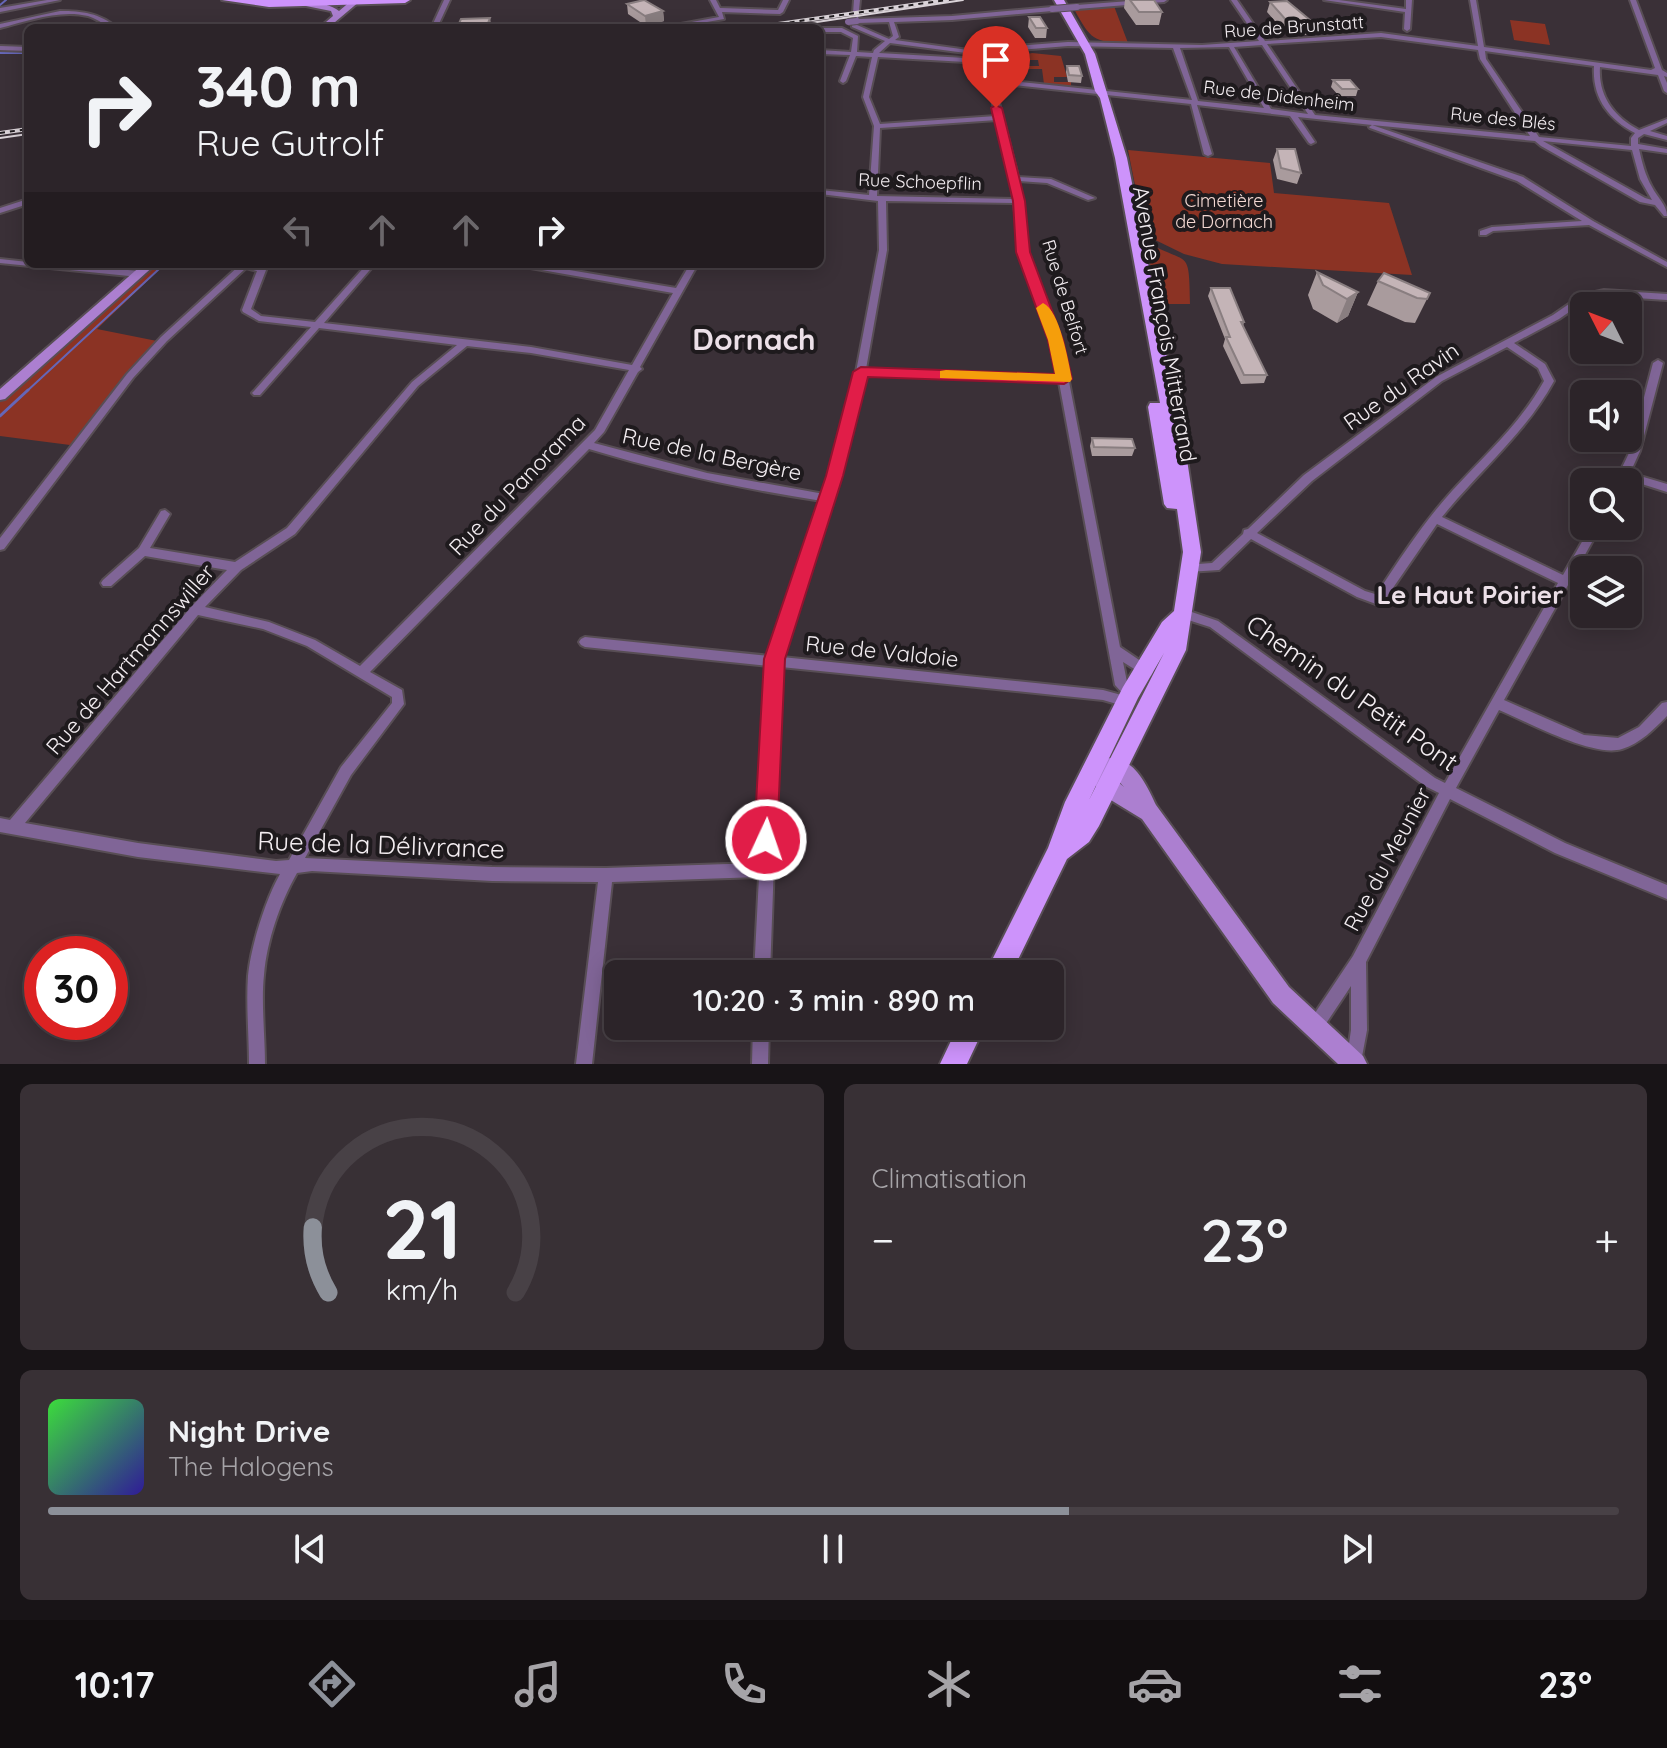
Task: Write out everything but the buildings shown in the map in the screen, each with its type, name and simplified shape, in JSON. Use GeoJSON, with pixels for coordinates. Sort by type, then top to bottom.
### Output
{"type":"FeatureCollection","features":[{"type":"Feature","properties":{"kind":"main road"},"geometry":{"type":"LineString","coordinates":[[230,0],[280,4],[405,0]]}},
{"type":"Feature","properties":{"kind":"main road","name":"Avenue François Mitterrand"},"geometry":{"type":"LineString","coordinates":[[1055,4],[1085,44],[1100,91],[1097,98],[1129,248],[1130,271],[1180,550],[1188,566],[1183,633],[1156,695]]}},
{"type":"Feature","properties":{"kind":"main road"},"geometry":{"type":"LineString","coordinates":[[1005,960],[1059,851],[1066,825],[1128,697],[1169,628],[1183,614]]}},
{"type":"Feature","properties":{"kind":"main road"},"geometry":{"type":"LineString","coordinates":[[1059,851],[1081,834],[1156,695]]}},
{"type":"Feature","properties":{"kind":"main road"},"geometry":{"type":"LineString","coordinates":[[953,1064],[965,1040]]}},
{"type":"Feature","properties":{"kind":"street"},"geometry":{"type":"LineString","coordinates":[[0,10],[57,0]]}},
{"type":"Feature","properties":{"kind":"street"},"geometry":{"type":"LineString","coordinates":[[436,24],[447,0]]}},
{"type":"Feature","properties":{"kind":"street"},"geometry":{"type":"LineString","coordinates":[[686,24],[722,18],[713,0]]}},
{"type":"Feature","properties":{"kind":"street"},"geometry":{"type":"LineString","coordinates":[[737,10],[741,0]]}},
{"type":"Feature","properties":{"kind":"street"},"geometry":{"type":"LineString","coordinates":[[758,11],[762,0]]}},
{"type":"Feature","properties":{"kind":"street"},"geometry":{"type":"LineString","coordinates":[[718,10],[782,11],[786,0]]}},
{"type":"Feature","properties":{"kind":"street"},"geometry":{"type":"LineString","coordinates":[[824,28],[857,21],[1055,4],[1077,7],[1164,0]]}},
{"type":"Feature","properties":{"kind":"street"},"geometry":{"type":"LineString","coordinates":[[1234,0],[1313,116]]}},
{"type":"Feature","properties":{"kind":"street"},"geometry":{"type":"LineString","coordinates":[[1327,0],[1408,11]]}},
{"type":"Feature","properties":{"kind":"street"},"geometry":{"type":"LineString","coordinates":[[1407,29],[1409,0]]}},
{"type":"Feature","properties":{"kind":"street"},"geometry":{"type":"LineString","coordinates":[[1473,0],[1483,59],[1535,138],[1643,200],[1657,203]]}},
{"type":"Feature","properties":{"kind":"street"},"geometry":{"type":"LineString","coordinates":[[1633,0],[1656,51],[1667,91]]}},
{"type":"Feature","properties":{"kind":"street"},"geometry":{"type":"LineString","coordinates":[[328,24],[357,1]]}},
{"type":"Feature","properties":{"kind":"street"},"geometry":{"type":"LineString","coordinates":[[857,1],[856,28],[889,41],[984,57]]}},
{"type":"Feature","properties":{"kind":"street"},"geometry":{"type":"LineString","coordinates":[[280,4],[328,7],[335,10],[337,16]]}},
{"type":"Feature","properties":{"kind":"street"},"geometry":{"type":"LineString","coordinates":[[0,26],[55,13],[84,12],[99,14],[110,24]]}},
{"type":"Feature","properties":{"kind":"street"},"geometry":{"type":"LineString","coordinates":[[762,960],[775,659],[828,498],[861,372],[883,250],[878,199],[877,126],[866,97],[876,51],[896,37],[891,20]]}},
{"type":"Feature","properties":{"kind":"street"},"geometry":{"type":"LineString","coordinates":[[824,29],[852,33],[856,39],[843,81]]}},
{"type":"Feature","properties":{"kind":"street"},"geometry":{"type":"LineString","coordinates":[[1313,29],[1324,38]]}},
{"type":"Feature","properties":{"kind":"street","name":"Rue de Brunstatt"},"geometry":{"type":"LineString","coordinates":[[984,57],[992,50],[1085,44],[1231,46],[1381,35],[1661,73]]}},
{"type":"Feature","properties":{"kind":"street"},"geometry":{"type":"LineString","coordinates":[[1231,46],[1268,110]]}},
{"type":"Feature","properties":{"kind":"street"},"geometry":{"type":"LineString","coordinates":[[1176,47],[1208,154]]}},
{"type":"Feature","properties":{"kind":"street"},"geometry":{"type":"LineString","coordinates":[[0,48],[24,49]]}},
{"type":"Feature","properties":{"kind":"street"},"geometry":{"type":"LineString","coordinates":[[824,52],[984,57]]}},
{"type":"Feature","properties":{"kind":"street","name":"Rue de Belfort"},"geometry":{"type":"LineString","coordinates":[[984,57],[1015,179],[1025,263],[1056,340],[1121,685],[1128,697]]}},
{"type":"Feature","properties":{"kind":"street"},"geometry":{"type":"LineString","coordinates":[[1597,65],[1600,97],[1608,110],[1642,133],[1667,138]]}},
{"type":"Feature","properties":{"kind":"street","name":"Rue de Didenheim"},"geometry":{"type":"LineString","coordinates":[[990,81],[1369,123],[1381,131],[1511,175],[1667,265]]}},
{"type":"Feature","properties":{"kind":"street"},"geometry":{"type":"LineString","coordinates":[[1292,113],[1311,142]]}},
{"type":"Feature","properties":{"kind":"street"},"geometry":{"type":"LineString","coordinates":[[877,126],[999,118]]}},
{"type":"Feature","properties":{"kind":"street"},"geometry":{"type":"LineString","coordinates":[[1667,121],[1634,138],[1638,170],[1667,214]]}},
{"type":"Feature","properties":{"kind":"street","name":"Rue des Blés"},"geometry":{"type":"LineString","coordinates":[[1369,123],[1667,151]]}},
{"type":"Feature","properties":{"kind":"street"},"geometry":{"type":"LineString","coordinates":[[1015,179],[1048,181],[1091,198]]}},
{"type":"Feature","properties":{"kind":"street"},"geometry":{"type":"LineString","coordinates":[[1623,188],[1650,192]]}},
{"type":"Feature","properties":{"kind":"street","name":"Rue Schoepflin"},"geometry":{"type":"LineString","coordinates":[[824,192],[878,199],[1019,201]]}},
{"type":"Feature","properties":{"kind":"street"},"geometry":{"type":"LineString","coordinates":[[0,211],[24,202]]}},
{"type":"Feature","properties":{"kind":"street"},"geometry":{"type":"LineString","coordinates":[[1483,233],[1492,229],[1590,223]]}},
{"type":"Feature","properties":{"kind":"street"},"geometry":{"type":"LineString","coordinates":[[0,261],[24,263]]}},
{"type":"Feature","properties":{"kind":"street"},"geometry":{"type":"LineString","coordinates":[[74,268],[139,274]]}},
{"type":"Feature","properties":{"kind":"street"},"geometry":{"type":"LineString","coordinates":[[3,391],[146,268]]}},
{"type":"Feature","properties":{"kind":"street"},"geometry":{"type":"LineString","coordinates":[[0,546],[130,376],[164,339],[242,268]]}},
{"type":"Feature","properties":{"kind":"street"},"geometry":{"type":"LineString","coordinates":[[262,268],[263,274],[247,303],[251,315],[318,326],[531,350],[637,369]]}},
{"type":"Feature","properties":{"kind":"street"},"geometry":{"type":"LineString","coordinates":[[257,393],[368,268]]}},
{"type":"Feature","properties":{"kind":"street"},"geometry":{"type":"LineString","coordinates":[[543,268],[678,291]]}},
{"type":"Feature","properties":{"kind":"street","name":"Rue du Panorama"},"geometry":{"type":"LineString","coordinates":[[363,671],[588,445],[611,416],[692,268]]}},
{"type":"Feature","properties":{"kind":"street","name":"Rue du Ravin"},"geometry":{"type":"LineString","coordinates":[[1188,566],[1215,567],[1308,478],[1398,408],[1439,379],[1556,317],[1585,297],[1604,293],[1667,297]]}},
{"type":"Feature","properties":{"kind":"street"},"geometry":{"type":"LineString","coordinates":[[1248,533],[1361,594],[1376,599],[1382,595],[1455,495],[1522,427],[1549,381],[1542,366],[1506,342]]}},
{"type":"Feature","properties":{"kind":"street","name":"Rue de Hartmannswiller"},"geometry":{"type":"LineString","coordinates":[[6,826],[195,610],[237,567],[291,531],[415,384],[465,343]]}},
{"type":"Feature","properties":{"kind":"street"},"geometry":{"type":"LineString","coordinates":[[1627,468],[1635,451],[1658,363]]}},
{"type":"Feature","properties":{"kind":"street"},"geometry":{"type":"LineString","coordinates":[[861,372],[1064,379]]}},
{"type":"Feature","properties":{"kind":"street","name":"Rue de la Bergère"},"geometry":{"type":"LineString","coordinates":[[588,445],[643,462],[740,485],[828,498]]}},
{"type":"Feature","properties":{"kind":"street"},"geometry":{"type":"LineString","coordinates":[[1642,483],[1667,488]]}},
{"type":"Feature","properties":{"kind":"street"},"geometry":{"type":"LineString","coordinates":[[107,583],[143,551],[165,514]]}},
{"type":"Feature","properties":{"kind":"street"},"geometry":{"type":"LineString","coordinates":[[1436,519],[1565,581]]}},
{"type":"Feature","properties":{"kind":"street","name":"Rue du Meunier"},"geometry":{"type":"LineString","coordinates":[[1313,1028],[1358,961],[1448,791],[1588,540]]}},
{"type":"Feature","properties":{"kind":"street"},"geometry":{"type":"LineString","coordinates":[[143,551],[237,567]]}},
{"type":"Feature","properties":{"kind":"street"},"geometry":{"type":"LineString","coordinates":[[195,610],[265,625],[311,643],[398,694],[398,704],[346,771],[291,867],[267,925],[256,975],[257,1064]]}},
{"type":"Feature","properties":{"kind":"street","name":"Chemin du Petit Pont"},"geometry":{"type":"LineString","coordinates":[[1183,614],[1214,624],[1430,782],[1560,848],[1667,892]]}},
{"type":"Feature","properties":{"kind":"street","name":"Rue de Valdoie"},"geometry":{"type":"LineString","coordinates":[[585,642],[1128,697]]}},
{"type":"Feature","properties":{"kind":"street"},"geometry":{"type":"LineString","coordinates":[[1116,651],[1146,669],[1156,695]]}},
{"type":"Feature","properties":{"kind":"street"},"geometry":{"type":"LineString","coordinates":[[1497,703],[1583,741],[1619,744],[1644,731],[1667,707]]}},
{"type":"Feature","properties":{"kind":"street"},"geometry":{"type":"LineString","coordinates":[[1149,812],[1108,788],[1096,767],[1119,767],[1138,789],[1149,812],[1258,968],[1313,1028],[1354,1063]]}},
{"type":"Feature","properties":{"kind":"street","name":"Rue de la Délivrance"},"geometry":{"type":"LineString","coordinates":[[6,826],[138,850],[276,868],[312,864],[492,874],[606,875],[764,870]]}},
{"type":"Feature","properties":{"kind":"street"},"geometry":{"type":"LineString","coordinates":[[584,1064],[606,875]]}},
{"type":"Feature","properties":{"kind":"street","name":"Rue du Meunier"},"geometry":{"type":"LineString","coordinates":[[1354,1063],[1359,1030],[1358,961]]}},
{"type":"Feature","properties":{"kind":"street"},"geometry":{"type":"LineString","coordinates":[[760,1064],[761,1040]]}},
{"type":"Feature","properties":{"kind":"green space"},"geometry":{"type":"Polygon","coordinates":[[[1114,6],[1128,43],[1107,42],[1094,37],[1074,9],[1114,6]]]}},
{"type":"Feature","properties":{"kind":"green space"},"geometry":{"type":"Polygon","coordinates":[[[1510,20],[1545,24],[1550,45],[1514,40],[1510,20]]]}},
{"type":"Feature","properties":{"kind":"green space"},"geometry":{"type":"Polygon","coordinates":[[[1028,54],[1061,56],[1067,77],[1054,77],[1054,82],[1071,82],[1071,86],[1044,84],[1042,69],[1027,69],[1027,66],[1039,66],[1038,60],[1029,60],[1028,54]]]}},
{"type":"Feature","properties":{"kind":"green space","name":"Cimetière de Dornach"},"geometry":{"type":"Polygon","coordinates":[[[1128,150],[1270,163],[1274,193],[1389,203],[1412,275],[1222,264],[1184,254],[1145,235],[1128,150]]]}},
{"type":"Feature","properties":{"kind":"green space"},"geometry":{"type":"Polygon","coordinates":[[[1145,241],[1184,260],[1189,273],[1190,304],[1158,304],[1145,241]]]}},
{"type":"Feature","properties":{"kind":"green space"},"geometry":{"type":"Polygon","coordinates":[[[145,268],[161,268],[97,329],[157,341],[70,445],[0,436],[0,396],[145,268]]]}},
{"type":"Feature","properties":{"kind":"waterway"},"geometry":{"type":"LineString","coordinates":[[0,5],[6,0]]}},
{"type":"Feature","properties":{"kind":"waterway"},"geometry":{"type":"LineString","coordinates":[[0,53],[24,53]]}},
{"type":"Feature","properties":{"kind":"waterway"},"geometry":{"type":"LineString","coordinates":[[26,392],[159,269]]}},
{"type":"Feature","properties":{"kind":"waterway"},"geometry":{"type":"LineString","coordinates":[[0,416],[28,390]]}},
{"type":"Feature","properties":{"kind":"tram line"},"geometry":{"type":"LineString","coordinates":[[804,24],[963,0]]}},
{"type":"Feature","properties":{"kind":"tram line"},"geometry":{"type":"LineString","coordinates":[[0,138],[24,135]]}},
{"type":"Feature","properties":{"kind":"railway"},"geometry":{"type":"LineString","coordinates":[[778,24],[947,0]]}},
{"type":"Feature","properties":{"kind":"railway"},"geometry":{"type":"LineString","coordinates":[[0,133],[24,130]]}},
{"type":"Feature","properties":{"kind":"slow traffic"},"geometry":{"type":"LineString","coordinates":[[946,375],[1064,379],[1056,340],[1043,308]]}},
{"type":"Feature","properties":{"kind":"district","name":"Dornach"},"geometry":{"type":"Point","coordinates":[754,340]}},
{"type":"Feature","properties":{"kind":"district","name":"Le Haut Poirier"},"geometry":{"type":"Point","coordinates":[1470,595]}},
{"type":"Feature","properties":{"kind":"route"},"geometry":{"type":"LineString","coordinates":[[766,840],[775,659],[835,476],[861,372],[1064,379],[1056,340],[1025,263],[1015,179],[996,108]]}}]}
